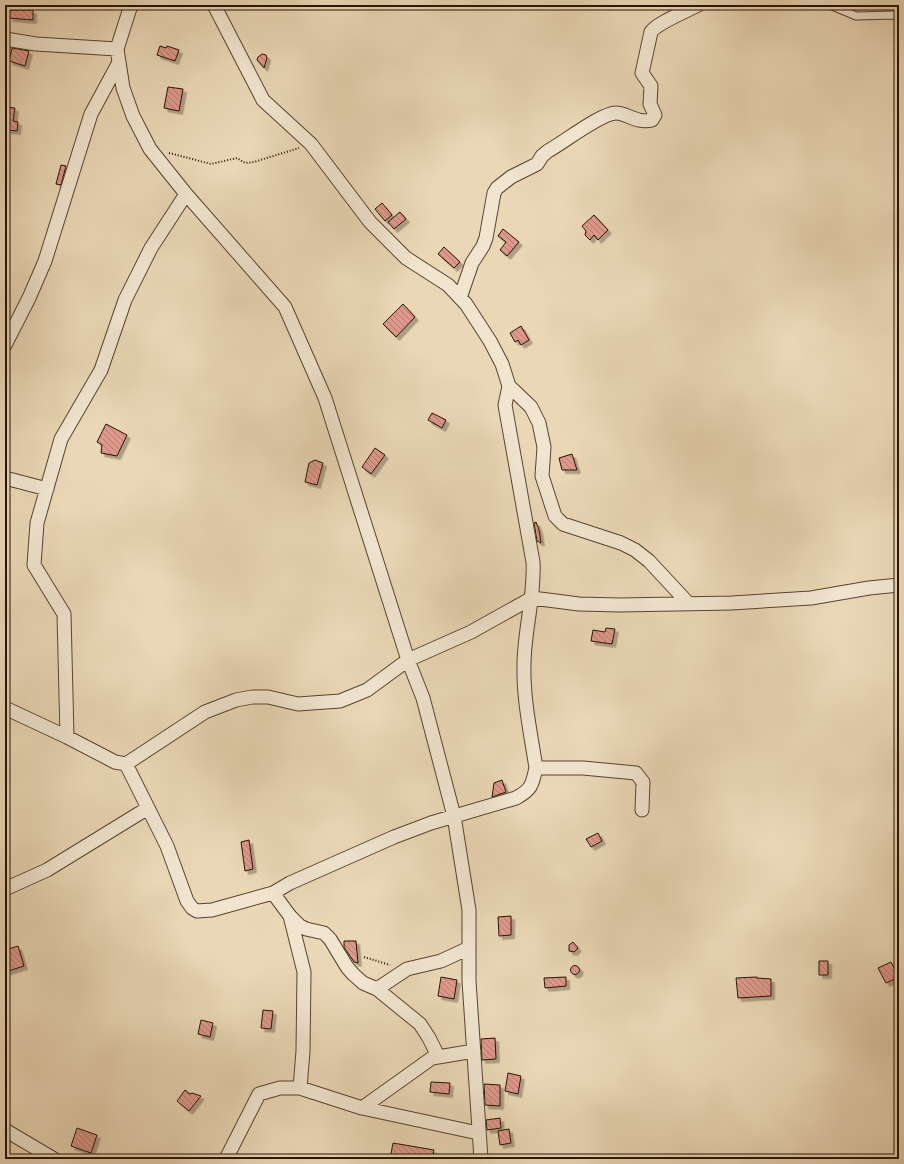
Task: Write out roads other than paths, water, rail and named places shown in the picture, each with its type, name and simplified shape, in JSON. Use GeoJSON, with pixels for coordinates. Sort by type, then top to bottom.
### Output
{"type":"FeatureCollection","features":[{"type":"Feature","properties":{"kind":"street"},"geometry":{"type":"LineString","coordinates":[[131,5],[117,49],[118,64],[123,88],[133,116],[150,149],[186,194],[285,307],[325,398],[408,660],[424,698],[454,816],[469,910],[469,981],[478,1133],[481,1159]]}},
{"type":"Feature","properties":{"kind":"street"},"geometry":{"type":"LineString","coordinates":[[214,5],[263,100],[312,144],[370,222],[406,258],[448,285],[460,298],[490,341],[502,364],[509,386],[531,407],[538,423],[544,446],[542,476],[555,516],[563,524],[621,543],[635,550],[650,561],[689,604]]}},
{"type":"Feature","properties":{"kind":"street"},"geometry":{"type":"LineString","coordinates":[[460,298],[472,263],[484,246],[497,188],[522,170],[537,164],[542,156],[548,151],[610,114],[619,113],[635,120],[652,120],[655,115],[650,104],[651,86],[642,73],[651,32],[653,28],[698,5]]}},
{"type":"Feature","properties":{"kind":"street"},"geometry":{"type":"LineString","coordinates":[[5,39],[36,44],[117,49]]}},
{"type":"Feature","properties":{"kind":"street"},"geometry":{"type":"LineString","coordinates":[[5,345],[30,298],[45,261],[91,114],[118,64]]}},
{"type":"Feature","properties":{"kind":"street"},"geometry":{"type":"LineString","coordinates":[[67,737],[64,614],[34,565],[37,524],[61,439],[100,370],[125,300],[151,248],[186,194]]}},
{"type":"Feature","properties":{"kind":"street"},"geometry":{"type":"LineString","coordinates":[[126,764],[167,846],[181,881],[183,892],[192,908],[198,911],[212,910],[273,893],[290,883],[394,837],[454,816],[516,798],[528,791],[532,785],[536,768],[524,667],[524,646],[534,582],[532,562],[505,405],[509,386]]}},
{"type":"Feature","properties":{"kind":"street"},"geometry":{"type":"LineString","coordinates":[[5,478],[47,489]]}},
{"type":"Feature","properties":{"kind":"street"},"geometry":{"type":"LineString","coordinates":[[5,708],[67,737],[115,762],[126,764],[205,712],[222,705],[252,697],[268,697],[298,704],[340,701],[367,690],[408,660],[471,632],[532,598],[598,605],[732,603],[811,598],[869,588],[899,585]]}},
{"type":"Feature","properties":{"kind":"street"},"geometry":{"type":"LineString","coordinates":[[536,768],[583,768],[636,773],[643,782],[642,810]]}},
{"type":"Feature","properties":{"kind":"street"},"geometry":{"type":"LineString","coordinates":[[5,889],[47,870],[148,808]]}},
{"type":"Feature","properties":{"kind":"street"},"geometry":{"type":"LineString","coordinates":[[273,893],[290,916],[306,929],[324,933],[337,948],[347,967],[363,983],[377,989],[420,1024],[438,1056]]}},
{"type":"Feature","properties":{"kind":"street"},"geometry":{"type":"LineString","coordinates":[[290,916],[304,972],[303,1051],[300,1088]]}},
{"type":"Feature","properties":{"kind":"street"},"geometry":{"type":"LineString","coordinates":[[377,989],[407,969],[441,961],[469,948]]}},
{"type":"Feature","properties":{"kind":"street"},"geometry":{"type":"LineString","coordinates":[[362,1108],[423,1063],[438,1056],[474,1051]]}},
{"type":"Feature","properties":{"kind":"street"},"geometry":{"type":"LineString","coordinates":[[226,1159],[259,1094],[280,1088],[300,1088],[362,1108],[478,1133]]}},
{"type":"Feature","properties":{"kind":"street"},"geometry":{"type":"LineString","coordinates":[[5,1130],[54,1159]]}},
{"type":"Feature","properties":{"kind":"lane"},"geometry":{"type":"LineString","coordinates":[[830,5],[856,16],[895,15],[899,17]]}}]}
